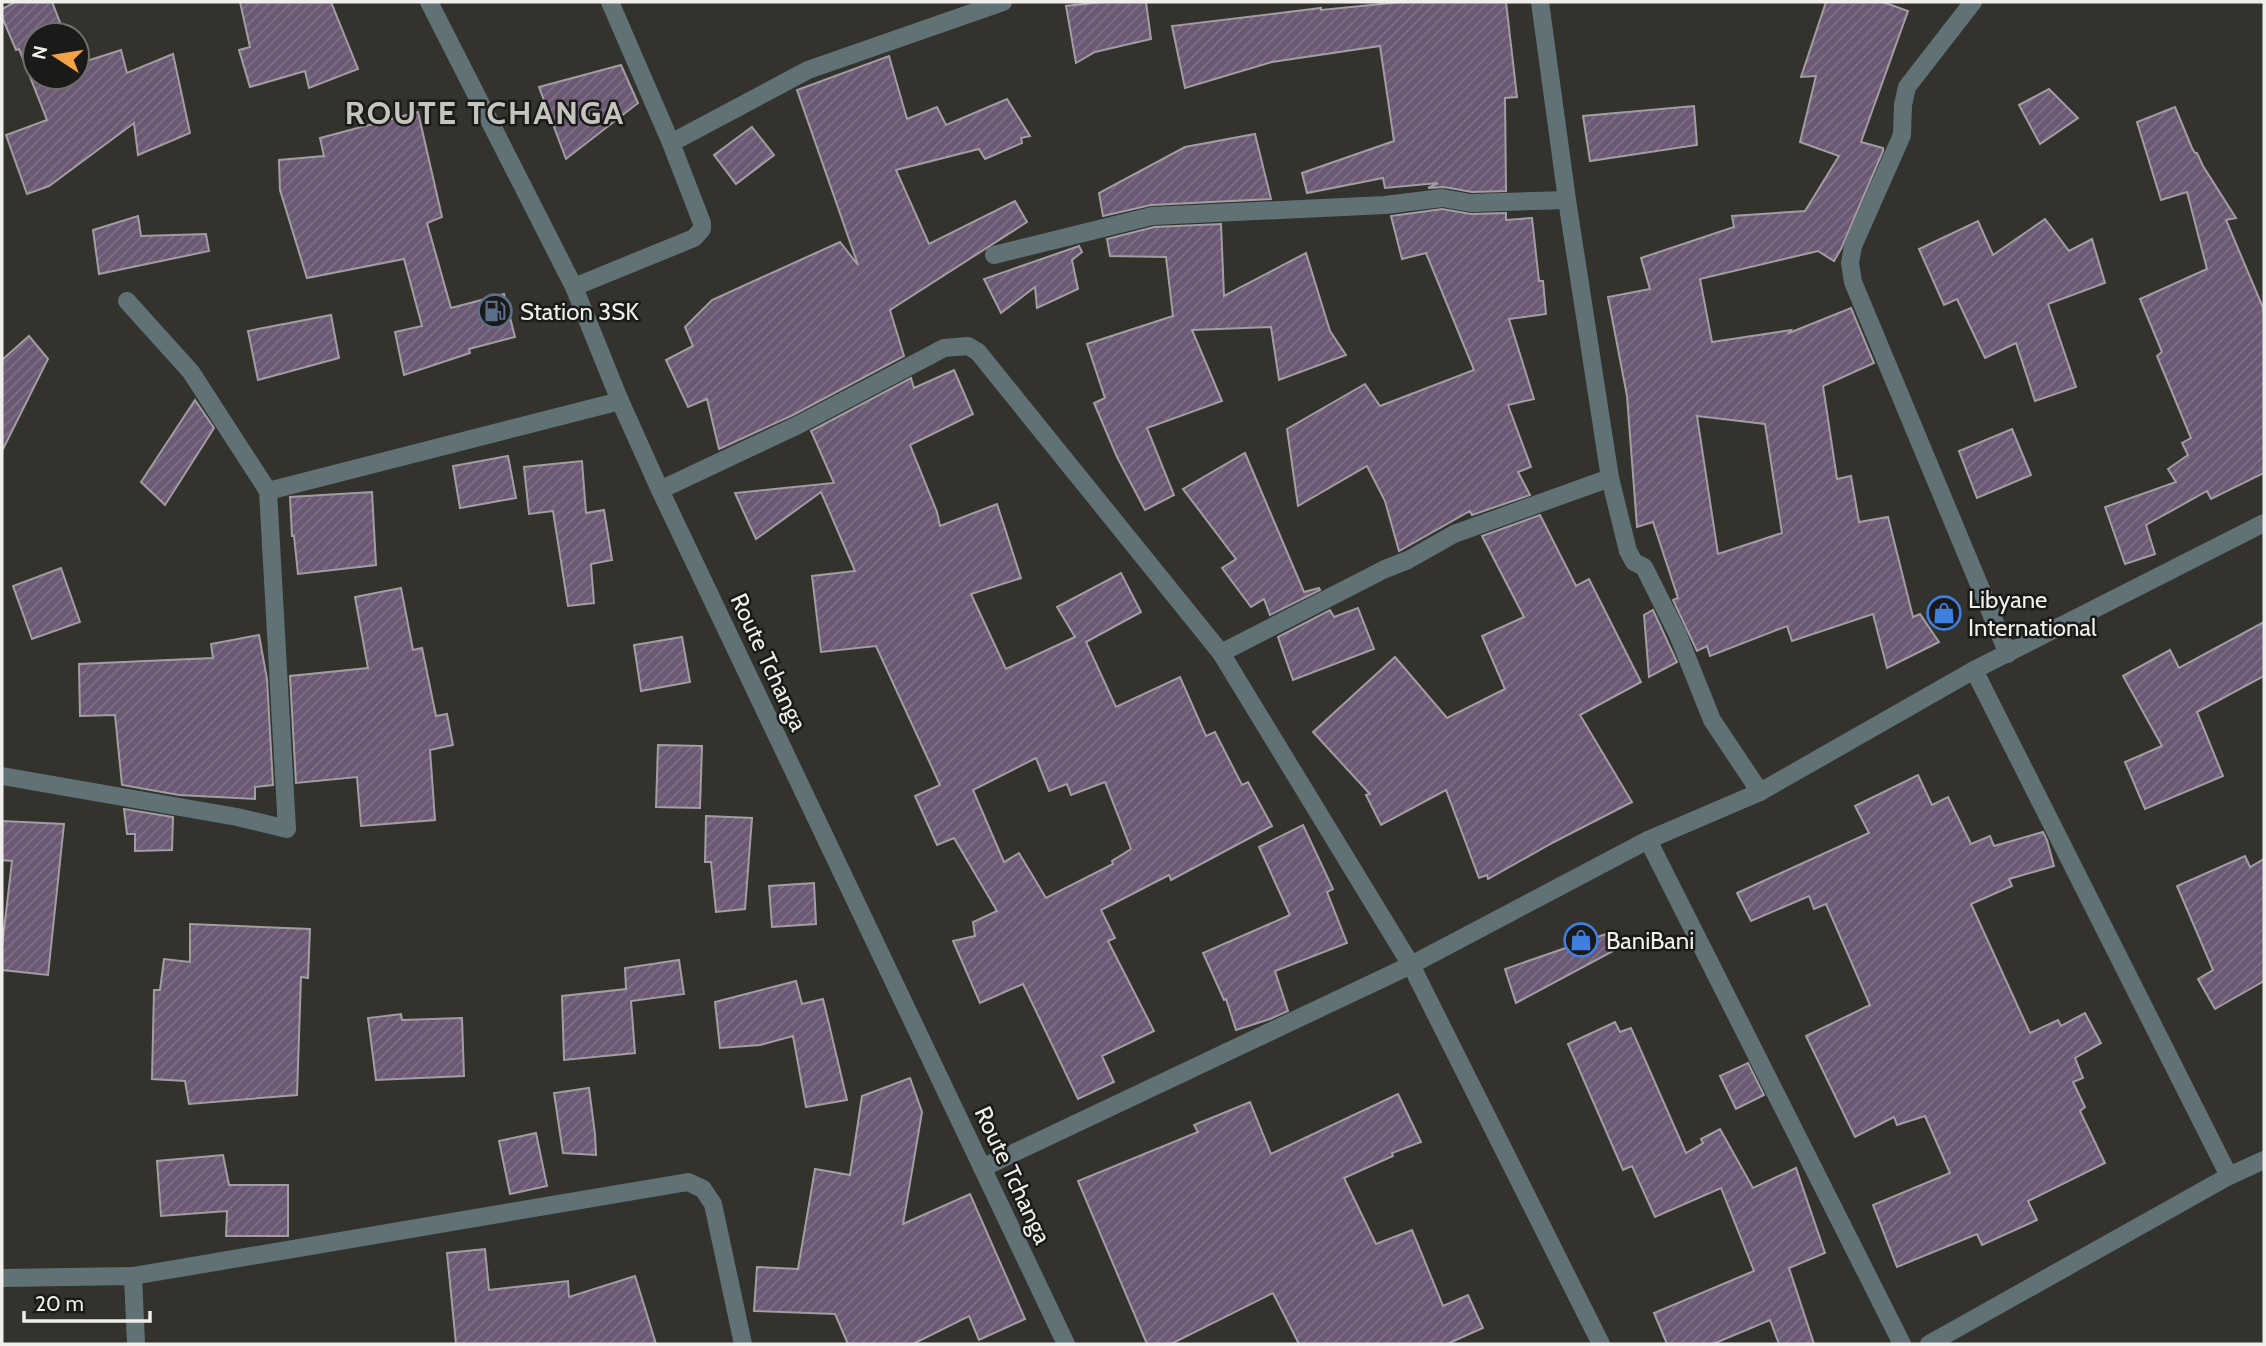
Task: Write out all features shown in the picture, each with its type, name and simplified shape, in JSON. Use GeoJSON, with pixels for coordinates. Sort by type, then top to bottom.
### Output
{"type":"FeatureCollection","features":[{"type":"Feature","properties":{"kind":"street","name":"Route Tchanga"},"geometry":{"type":"LineString","coordinates":[[429,2],[574,287],[620,401],[660,490],[1066,1344]]}},
{"type":"Feature","properties":{"kind":"street"},"geometry":{"type":"LineString","coordinates":[[574,287],[694,237],[702,229],[671,143],[610,2]]}},
{"type":"Feature","properties":{"kind":"street"},"geometry":{"type":"LineString","coordinates":[[671,143],[808,70],[1003,2]]}},
{"type":"Feature","properties":{"kind":"street"},"geometry":{"type":"LineString","coordinates":[[1540,2],[1610,478],[1628,551],[1634,562],[1644,567],[1678,635],[1713,720],[1760,792]]}},
{"type":"Feature","properties":{"kind":"street"},"geometry":{"type":"LineString","coordinates":[[1973,2],[1907,88],[1903,105],[1902,135],[1853,246],[1850,263],[1853,282],[2008,654]]}},
{"type":"Feature","properties":{"kind":"street"},"geometry":{"type":"LineString","coordinates":[[994,255],[1152,216],[1385,205],[1443,198],[1471,203],[1567,200]]}},
{"type":"Feature","properties":{"kind":"street"},"geometry":{"type":"LineString","coordinates":[[2,776],[237,817],[287,829],[268,491],[191,372],[127,302]]}},
{"type":"Feature","properties":{"kind":"street"},"geometry":{"type":"LineString","coordinates":[[660,490],[798,425],[944,348],[968,346],[978,352],[1221,653],[1411,965],[1601,1344]]}},
{"type":"Feature","properties":{"kind":"street"},"geometry":{"type":"LineString","coordinates":[[268,491],[620,401]]}},
{"type":"Feature","properties":{"kind":"street"},"geometry":{"type":"LineString","coordinates":[[1221,653],[1385,569],[1408,560],[1454,534],[1610,478]]}},
{"type":"Feature","properties":{"kind":"street"},"geometry":{"type":"LineString","coordinates":[[982,1168],[1411,965],[1648,841],[1760,792],[1974,670],[2264,523]]}},
{"type":"Feature","properties":{"kind":"street"},"geometry":{"type":"LineString","coordinates":[[1974,670],[2229,1176]]}},
{"type":"Feature","properties":{"kind":"street"},"geometry":{"type":"LineString","coordinates":[[1648,841],[1902,1344]]}},
{"type":"Feature","properties":{"kind":"street"},"geometry":{"type":"LineString","coordinates":[[1929,1344],[2229,1176],[2264,1160]]}},
{"type":"Feature","properties":{"kind":"street"},"geometry":{"type":"LineString","coordinates":[[2,1278],[133,1276],[688,1182],[703,1189],[713,1204],[743,1344]]}},
{"type":"Feature","properties":{"kind":"street"},"geometry":{"type":"LineString","coordinates":[[133,1276],[136,1344]]}},
{"type":"Feature","properties":{"kind":"building"},"geometry":{"type":"Polygon","coordinates":[[[15,2],[52,2],[59,21],[21,21],[21,54],[19,49],[16,50],[2,17],[2,9],[15,2]]]}},
{"type":"Feature","properties":{"kind":"building"},"geometry":{"type":"Polygon","coordinates":[[[240,2],[331,2],[358,69],[309,88],[305,71],[250,87],[239,50],[250,47],[240,2]]]}},
{"type":"Feature","properties":{"kind":"building"},"geometry":{"type":"Polygon","coordinates":[[[1102,2],[1146,2],[1151,39],[1095,52],[1076,63],[1066,6],[1102,2]]]}},
{"type":"Feature","properties":{"kind":"building"},"geometry":{"type":"Polygon","coordinates":[[[1402,2],[1506,2],[1517,97],[1505,98],[1506,191],[1472,192],[1444,187],[1428,188],[1438,183],[1385,188],[1383,178],[1307,193],[1302,173],[1394,141],[1380,46],[1272,62],[1185,88],[1172,26],[1321,8],[1402,2]]]}},
{"type":"Feature","properties":{"kind":"building"},"geometry":{"type":"Polygon","coordinates":[[[1826,2],[1883,2],[1908,11],[1861,142],[1883,148],[1883,151],[1834,261],[1818,251],[1700,279],[1712,342],[1791,330],[1789,333],[1851,308],[1874,363],[1823,386],[1837,479],[1851,476],[1859,522],[1888,517],[1913,617],[1920,614],[1939,642],[1887,668],[1873,614],[1792,641],[1787,626],[1710,656],[1707,646],[1697,651],[1673,600],[1678,598],[1653,522],[1637,527],[1627,396],[1608,297],[1650,289],[1641,258],[1734,227],[1732,216],[1805,211],[1839,156],[1800,142],[1816,76],[1801,77],[1826,2]],[[1697,416],[1718,554],[1782,533],[1765,424],[1697,416]]]}},
{"type":"Feature","properties":{"kind":"building"},"geometry":{"type":"Polygon","coordinates":[[[121,50],[127,73],[173,54],[190,133],[138,155],[134,123],[49,186],[27,194],[6,135],[47,120],[36,91],[91,91],[91,60],[121,50]]]}},
{"type":"Feature","properties":{"kind":"building"},"geometry":{"type":"Polygon","coordinates":[[[889,56],[907,119],[937,107],[946,125],[1007,99],[1030,136],[1021,138],[1022,143],[985,159],[979,149],[896,170],[929,244],[1015,201],[1027,222],[890,310],[904,356],[793,415],[719,449],[707,399],[688,407],[666,360],[693,346],[685,327],[712,300],[840,242],[858,265],[797,90],[889,56]]]}},
{"type":"Feature","properties":{"kind":"building"},"geometry":{"type":"Polygon","coordinates":[[[621,65],[638,103],[566,159],[539,87],[621,65]]]}},
{"type":"Feature","properties":{"kind":"building"},"geometry":{"type":"Polygon","coordinates":[[[2049,89],[2078,118],[2040,144],[2019,105],[2049,89]]]}},
{"type":"Feature","properties":{"kind":"building"},"geometry":{"type":"Polygon","coordinates":[[[1694,106],[1697,145],[1590,161],[1583,116],[1694,106]]]}},
{"type":"Feature","properties":{"kind":"building"},"geometry":{"type":"Polygon","coordinates":[[[2175,107],[2192,148],[2236,218],[2226,220],[2264,310],[2264,473],[2211,499],[2207,491],[2146,525],[2155,554],[2125,564],[2105,507],[2176,482],[2168,469],[2188,455],[2182,443],[2191,438],[2157,356],[2162,352],[2140,299],[2207,269],[2187,192],[2161,200],[2137,122],[2175,107]]]}},
{"type":"Feature","properties":{"kind":"building"},"geometry":{"type":"Polygon","coordinates":[[[418,112],[442,217],[427,223],[451,308],[504,294],[515,337],[469,349],[470,353],[404,375],[395,332],[422,326],[404,259],[307,278],[280,190],[279,160],[324,156],[320,138],[418,112]]]}},
{"type":"Feature","properties":{"kind":"building"},"geometry":{"type":"Polygon","coordinates":[[[752,127],[774,155],[736,184],[714,155],[752,127]]]}},
{"type":"Feature","properties":{"kind":"building"},"geometry":{"type":"Polygon","coordinates":[[[1255,134],[1271,199],[1151,205],[1103,216],[1099,193],[1185,147],[1255,134]]]}},
{"type":"Feature","properties":{"kind":"building"},"geometry":{"type":"Polygon","coordinates":[[[1442,209],[1471,214],[1506,213],[1506,220],[1532,218],[1539,281],[1543,281],[1546,314],[1509,319],[1534,399],[1508,405],[1531,467],[1518,472],[1530,495],[1472,515],[1470,511],[1399,551],[1385,501],[1367,466],[1298,506],[1287,429],[1365,384],[1380,406],[1474,370],[1426,253],[1402,259],[1391,216],[1442,209]]]}},
{"type":"Feature","properties":{"kind":"building"},"geometry":{"type":"Polygon","coordinates":[[[138,216],[141,236],[206,234],[209,251],[99,274],[93,230],[138,216]]]}},
{"type":"Feature","properties":{"kind":"building"},"geometry":{"type":"Polygon","coordinates":[[[2045,219],[2069,251],[2092,239],[2105,283],[2048,304],[2076,387],[2035,401],[2016,343],[1985,358],[1957,299],[1944,305],[1919,249],[1978,221],[1993,255],[2045,219]]]}},
{"type":"Feature","properties":{"kind":"building"},"geometry":{"type":"Polygon","coordinates":[[[1221,224],[1224,296],[1306,253],[1330,331],[1346,355],[1279,380],[1271,327],[1192,330],[1222,401],[1147,428],[1174,495],[1145,510],[1117,457],[1094,403],[1105,398],[1087,344],[1173,316],[1166,257],[1110,256],[1107,239],[1154,227],[1221,224]]]}},
{"type":"Feature","properties":{"kind":"building"},"geometry":{"type":"Polygon","coordinates":[[[1079,246],[1082,252],[1072,260],[1078,289],[1037,308],[1035,287],[1001,313],[984,279],[1079,246]]]}},
{"type":"Feature","properties":{"kind":"building"},"geometry":{"type":"Polygon","coordinates":[[[331,315],[339,358],[258,380],[248,331],[331,315]]]}},
{"type":"Feature","properties":{"kind":"building"},"geometry":{"type":"Polygon","coordinates":[[[29,336],[48,359],[2,451],[2,360],[29,336]]]}},
{"type":"Feature","properties":{"kind":"building"},"geometry":{"type":"Polygon","coordinates":[[[954,370],[973,414],[910,445],[940,526],[997,504],[1021,578],[971,594],[1006,669],[1075,637],[1057,607],[1121,573],[1141,612],[1086,642],[1116,707],[1180,677],[1206,736],[1215,732],[1242,785],[1248,782],[1272,826],[1171,880],[1169,875],[1101,910],[1115,938],[1108,941],[1154,1031],[1102,1056],[1114,1082],[1078,1099],[1023,984],[980,1003],[953,941],[975,936],[973,922],[997,911],[954,838],[937,845],[915,796],[940,785],[876,646],[821,652],[812,576],[855,571],[821,492],[756,539],[735,493],[834,483],[811,431],[911,378],[914,388],[954,370]],[[1036,758],[973,790],[1004,862],[1019,853],[1046,898],[1113,864],[1112,861],[1131,849],[1105,782],[1071,795],[1067,784],[1049,791],[1036,758]]]}},
{"type":"Feature","properties":{"kind":"building"},"geometry":{"type":"Polygon","coordinates":[[[195,400],[214,428],[165,505],[141,482],[195,400]]]}},
{"type":"Feature","properties":{"kind":"building"},"geometry":{"type":"Polygon","coordinates":[[[2012,429],[2031,475],[1977,498],[1959,451],[2012,429]]]}},
{"type":"Feature","properties":{"kind":"building"},"geometry":{"type":"Polygon","coordinates":[[[1245,453],[1304,592],[1319,588],[1320,590],[1270,615],[1264,599],[1251,607],[1222,568],[1236,559],[1183,489],[1245,453]]]}},
{"type":"Feature","properties":{"kind":"building"},"geometry":{"type":"Polygon","coordinates":[[[508,456],[516,498],[460,508],[453,466],[508,456]]]}},
{"type":"Feature","properties":{"kind":"building"},"geometry":{"type":"Polygon","coordinates":[[[582,461],[586,513],[604,510],[612,560],[591,564],[594,603],[568,606],[553,511],[529,514],[524,467],[582,461]]]}},
{"type":"Feature","properties":{"kind":"building"},"geometry":{"type":"Polygon","coordinates":[[[372,492],[376,565],[298,574],[290,497],[372,492]]]}},
{"type":"Feature","properties":{"kind":"building"},"geometry":{"type":"Polygon","coordinates":[[[1540,515],[1576,586],[1589,579],[1641,682],[1580,715],[1632,802],[1488,879],[1487,875],[1479,878],[1446,790],[1381,825],[1366,795],[1370,794],[1313,732],[1395,657],[1447,718],[1505,689],[1482,636],[1524,617],[1482,536],[1540,515]]]}},
{"type":"Feature","properties":{"kind":"building"},"geometry":{"type":"Polygon","coordinates":[[[61,568],[80,622],[32,639],[13,586],[61,568]]]}},
{"type":"Feature","properties":{"kind":"building"},"geometry":{"type":"Polygon","coordinates":[[[401,588],[413,650],[422,648],[436,716],[447,714],[453,745],[430,750],[435,820],[361,826],[357,777],[296,783],[290,676],[368,668],[355,597],[401,588]]]}},
{"type":"Feature","properties":{"kind":"building"},"geometry":{"type":"Polygon","coordinates":[[[1358,608],[1374,649],[1293,680],[1278,637],[1330,610],[1334,617],[1358,608]]]}},
{"type":"Feature","properties":{"kind":"building"},"geometry":{"type":"Polygon","coordinates":[[[1653,610],[1677,662],[1649,677],[1644,615],[1653,610]]]}},
{"type":"Feature","properties":{"kind":"building"},"geometry":{"type":"Polygon","coordinates":[[[2264,622],[2264,676],[2197,712],[2223,776],[2145,809],[2125,762],[2162,746],[2123,676],[2170,650],[2179,668],[2264,622]]]}},
{"type":"Feature","properties":{"kind":"building"},"geometry":{"type":"Polygon","coordinates":[[[259,635],[267,679],[273,785],[255,787],[255,799],[179,795],[122,785],[115,715],[80,716],[79,664],[213,658],[211,644],[259,635]]]}},
{"type":"Feature","properties":{"kind":"building"},"geometry":{"type":"Polygon","coordinates":[[[682,637],[690,682],[641,691],[634,645],[682,637]]]}},
{"type":"Feature","properties":{"kind":"building"},"geometry":{"type":"Polygon","coordinates":[[[658,745],[702,746],[700,808],[656,807],[658,745]]]}},
{"type":"Feature","properties":{"kind":"building"},"geometry":{"type":"Polygon","coordinates":[[[1918,775],[1932,805],[1948,797],[1971,844],[1990,836],[1994,846],[2043,832],[2047,840],[2054,866],[2009,879],[2012,886],[1971,904],[2030,1033],[2058,1020],[2061,1026],[2085,1013],[2101,1043],[2075,1058],[2083,1078],[2073,1082],[2085,1107],[2080,1111],[2105,1163],[2028,1201],[2037,1220],[1982,1245],[1977,1234],[1897,1267],[1873,1205],[1950,1173],[1925,1116],[1897,1125],[1894,1117],[1855,1137],[1806,1036],[1870,1005],[1826,904],[1814,909],[1809,896],[1751,921],[1737,893],[1869,833],[1855,806],[1918,775]]]}},
{"type":"Feature","properties":{"kind":"building"},"geometry":{"type":"Polygon","coordinates":[[[124,809],[173,817],[172,850],[135,851],[135,834],[127,834],[124,809]]]}},
{"type":"Feature","properties":{"kind":"building"},"geometry":{"type":"Polygon","coordinates":[[[706,816],[752,818],[745,909],[716,912],[711,862],[705,862],[706,816]]]}},
{"type":"Feature","properties":{"kind":"building"},"geometry":{"type":"Polygon","coordinates":[[[2,821],[64,824],[48,975],[2,970],[2,947],[12,861],[2,860],[2,821]]]}},
{"type":"Feature","properties":{"kind":"building"},"geometry":{"type":"Polygon","coordinates":[[[1303,825],[1333,889],[1327,892],[1347,943],[1275,971],[1288,1011],[1236,1030],[1226,999],[1224,1000],[1203,953],[1290,915],[1259,847],[1303,825]]]}},
{"type":"Feature","properties":{"kind":"building"},"geometry":{"type":"Polygon","coordinates":[[[2245,856],[2250,867],[2264,859],[2264,981],[2215,1009],[2198,979],[2213,970],[2177,886],[2245,856]]]}},
{"type":"Feature","properties":{"kind":"building"},"geometry":{"type":"Polygon","coordinates":[[[814,883],[816,924],[772,927],[769,886],[814,883]]]}},
{"type":"Feature","properties":{"kind":"building"},"geometry":{"type":"Polygon","coordinates":[[[190,924],[310,929],[308,978],[301,977],[297,1095],[189,1104],[185,1081],[152,1079],[154,990],[160,990],[164,959],[190,962],[190,924]]]}},
{"type":"Feature","properties":{"kind":"building"},"geometry":{"type":"Polygon","coordinates":[[[1606,934],[1613,951],[1516,1003],[1505,969],[1606,934]]]}},
{"type":"Feature","properties":{"kind":"building"},"geometry":{"type":"Polygon","coordinates":[[[679,960],[684,994],[631,1001],[635,1053],[564,1060],[562,996],[626,989],[625,968],[679,960]]]}},
{"type":"Feature","properties":{"kind":"building"},"geometry":{"type":"Polygon","coordinates":[[[796,981],[802,1004],[823,999],[847,1100],[806,1107],[793,1036],[760,1045],[720,1048],[715,1002],[796,981]]]}},
{"type":"Feature","properties":{"kind":"building"},"geometry":{"type":"Polygon","coordinates":[[[401,1014],[402,1020],[462,1018],[464,1076],[376,1080],[368,1018],[401,1014]]]}},
{"type":"Feature","properties":{"kind":"building"},"geometry":{"type":"Polygon","coordinates":[[[1615,1022],[1620,1032],[1631,1028],[1686,1153],[1703,1143],[1701,1139],[1720,1129],[1753,1188],[1796,1168],[1825,1253],[1789,1268],[1814,1344],[1779,1344],[1770,1320],[1713,1344],[1667,1344],[1654,1313],[1754,1271],[1721,1188],[1655,1217],[1632,1166],[1623,1170],[1568,1044],[1615,1022]]]}},
{"type":"Feature","properties":{"kind":"building"},"geometry":{"type":"Polygon","coordinates":[[[1748,1063],[1764,1095],[1736,1109],[1720,1076],[1748,1063]]]}},
{"type":"Feature","properties":{"kind":"building"},"geometry":{"type":"Polygon","coordinates":[[[910,1078],[922,1112],[903,1224],[970,1194],[1025,1319],[979,1340],[969,1316],[913,1344],[848,1344],[835,1314],[754,1311],[757,1267],[798,1269],[815,1169],[850,1175],[862,1096],[910,1078]]]}},
{"type":"Feature","properties":{"kind":"building"},"geometry":{"type":"Polygon","coordinates":[[[589,1088],[596,1155],[563,1153],[554,1093],[589,1088]]]}},
{"type":"Feature","properties":{"kind":"building"},"geometry":{"type":"Polygon","coordinates":[[[1398,1094],[1421,1142],[1392,1153],[1393,1156],[1344,1178],[1376,1244],[1412,1230],[1443,1306],[1468,1295],[1483,1328],[1447,1344],[1299,1344],[1273,1293],[1171,1344],[1147,1344],[1078,1181],[1198,1132],[1194,1125],[1250,1102],[1271,1154],[1398,1094]]]}},
{"type":"Feature","properties":{"kind":"building"},"geometry":{"type":"Polygon","coordinates":[[[536,1133],[547,1186],[510,1194],[499,1141],[536,1133]]]}},
{"type":"Feature","properties":{"kind":"building"},"geometry":{"type":"Polygon","coordinates":[[[223,1155],[229,1185],[288,1185],[288,1236],[226,1236],[227,1211],[161,1216],[157,1161],[223,1155]]]}},
{"type":"Feature","properties":{"kind":"building"},"geometry":{"type":"Polygon","coordinates":[[[485,1249],[489,1290],[568,1281],[569,1297],[635,1276],[656,1344],[456,1344],[447,1253],[485,1249]]]}},
{"type":"Feature","properties":{"kind":"place","name":"Station 3SK"},"geometry":{"type":"Point","coordinates":[495,311]}},
{"type":"Feature","properties":{"kind":"place","name":"Libyane International"},"geometry":{"type":"Point","coordinates":[1944,613]}},
{"type":"Feature","properties":{"kind":"place","name":"BaniBani"},"geometry":{"type":"Point","coordinates":[1581,940]}},
{"type":"Feature","properties":{"kind":"district","name":"ROUTE TCHANGA"},"geometry":{"type":"Point","coordinates":[485,112]}}]}
